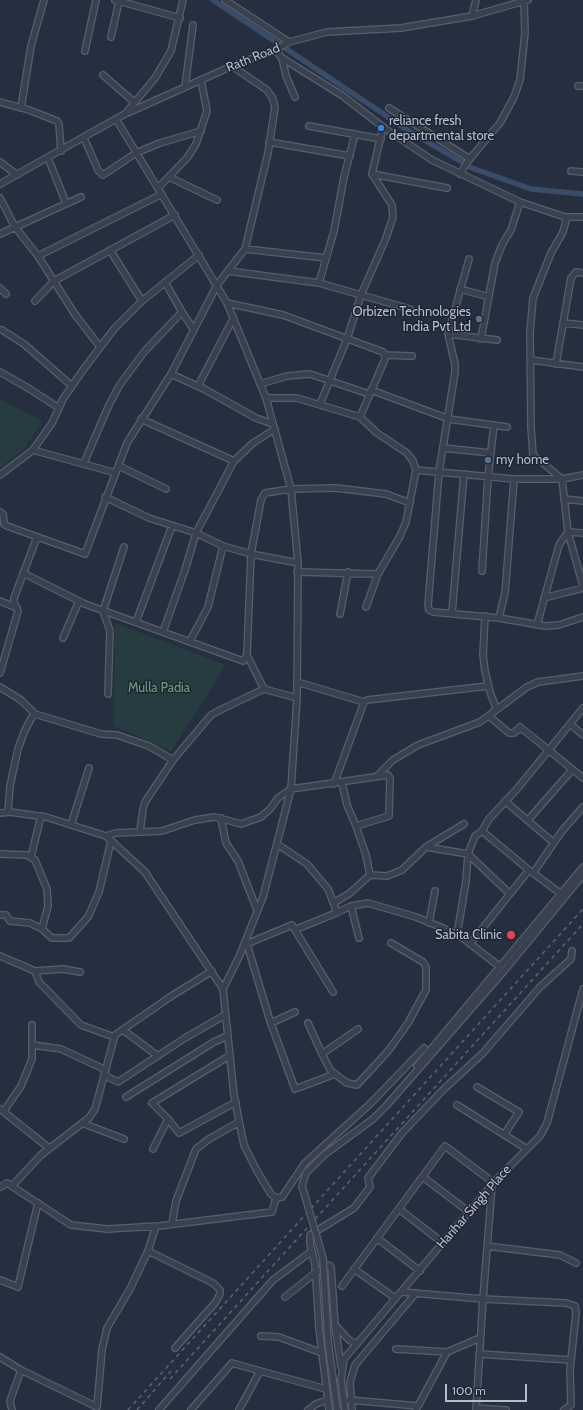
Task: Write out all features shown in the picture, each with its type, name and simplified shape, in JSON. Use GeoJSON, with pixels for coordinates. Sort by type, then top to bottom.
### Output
{"type":"FeatureCollection","features":[{"type":"Feature","properties":{"kind":"street"},"geometry":{"type":"LineString","coordinates":[[21,108],[31,46],[44,0]]}},
{"type":"Feature","properties":{"kind":"street"},"geometry":{"type":"LineString","coordinates":[[85,51],[96,0]]}},
{"type":"Feature","properties":{"kind":"street"},"geometry":{"type":"LineString","coordinates":[[124,115],[165,62],[171,50],[180,18],[183,0]]}},
{"type":"Feature","properties":{"kind":"street"},"geometry":{"type":"LineString","coordinates":[[225,0],[288,43]]}},
{"type":"Feature","properties":{"kind":"street"},"geometry":{"type":"LineString","coordinates":[[472,16],[476,0]]}},
{"type":"Feature","properties":{"kind":"street"},"geometry":{"type":"LineString","coordinates":[[111,37],[117,1],[180,18]]}},
{"type":"Feature","properties":{"kind":"street"},"geometry":{"type":"LineString","coordinates":[[461,172],[469,160],[500,123],[514,97],[520,80],[526,33],[525,1]]}},
{"type":"Feature","properties":{"kind":"street","name":"Rath Road"},"geometry":{"type":"LineString","coordinates":[[0,184],[124,115],[232,66],[277,50],[288,43],[328,32],[401,28],[472,16],[525,1]]}},
{"type":"Feature","properties":{"kind":"street"},"geometry":{"type":"LineString","coordinates":[[185,87],[193,25]]}},
{"type":"Feature","properties":{"kind":"street"},"geometry":{"type":"LineString","coordinates":[[277,50],[282,58],[286,76],[295,97]]}},
{"type":"Feature","properties":{"kind":"street"},"geometry":{"type":"LineString","coordinates":[[282,58],[343,96],[383,127],[432,160],[461,172],[520,202],[565,217],[583,217]]}},
{"type":"Feature","properties":{"kind":"street"},"geometry":{"type":"LineString","coordinates":[[0,512],[3,514],[4,524],[7,526],[85,554],[127,443],[171,374],[217,285],[245,249],[259,196],[275,113],[272,97],[259,82],[232,66]]}},
{"type":"Feature","properties":{"kind":"street"},"geometry":{"type":"LineString","coordinates":[[103,75],[134,102]]}},
{"type":"Feature","properties":{"kind":"street"},"geometry":{"type":"LineString","coordinates":[[158,188],[187,158],[196,144],[207,111],[201,80]]}},
{"type":"Feature","properties":{"kind":"street"},"geometry":{"type":"LineString","coordinates":[[0,102],[57,121],[61,151]]}},
{"type":"Feature","properties":{"kind":"street"},"geometry":{"type":"LineString","coordinates":[[389,108],[469,160]]}},
{"type":"Feature","properties":{"kind":"street"},"geometry":{"type":"LineString","coordinates":[[116,119],[227,302],[266,398],[291,489],[298,563],[297,698],[291,789],[258,910],[245,944],[223,989]]}},
{"type":"Feature","properties":{"kind":"street"},"geometry":{"type":"LineString","coordinates":[[309,126],[381,139]]}},
{"type":"Feature","properties":{"kind":"street"},"geometry":{"type":"LineString","coordinates":[[320,404],[347,339],[361,295],[386,238],[394,212],[389,198],[372,174],[383,127]]}},
{"type":"Feature","properties":{"kind":"street"},"geometry":{"type":"LineString","coordinates":[[84,138],[98,170],[103,176],[136,153],[160,143],[201,131]]}},
{"type":"Feature","properties":{"kind":"street"},"geometry":{"type":"LineString","coordinates":[[318,282],[334,231],[355,134]]}},
{"type":"Feature","properties":{"kind":"street"},"geometry":{"type":"LineString","coordinates":[[270,142],[350,156]]}},
{"type":"Feature","properties":{"kind":"street"},"geometry":{"type":"LineString","coordinates":[[48,158],[66,203]]}},
{"type":"Feature","properties":{"kind":"street"},"geometry":{"type":"LineString","coordinates":[[0,162],[17,175]]}},
{"type":"Feature","properties":{"kind":"street"},"geometry":{"type":"LineString","coordinates":[[571,171],[583,172]]}},
{"type":"Feature","properties":{"kind":"street"},"geometry":{"type":"LineString","coordinates":[[372,174],[448,188]]}},
{"type":"Feature","properties":{"kind":"street"},"geometry":{"type":"LineString","coordinates":[[169,177],[217,200]]}},
{"type":"Feature","properties":{"kind":"street"},"geometry":{"type":"LineString","coordinates":[[38,256],[162,194]]}},
{"type":"Feature","properties":{"kind":"street"},"geometry":{"type":"LineString","coordinates":[[0,234],[81,197]]}},
{"type":"Feature","properties":{"kind":"street"},"geometry":{"type":"LineString","coordinates":[[0,198],[15,227],[38,256],[74,313],[100,347]]}},
{"type":"Feature","properties":{"kind":"street"},"geometry":{"type":"LineString","coordinates":[[481,339],[495,263],[513,224],[520,202]]}},
{"type":"Feature","properties":{"kind":"street"},"geometry":{"type":"LineString","coordinates":[[35,300],[54,281],[175,215]]}},
{"type":"Feature","properties":{"kind":"street"},"geometry":{"type":"LineString","coordinates":[[544,598],[583,587],[568,532],[562,479],[533,455],[530,333],[532,298],[551,253],[563,232],[566,221],[565,217]]}},
{"type":"Feature","properties":{"kind":"street"},"geometry":{"type":"LineString","coordinates":[[245,249],[326,258]]}},
{"type":"Feature","properties":{"kind":"street"},"geometry":{"type":"LineString","coordinates":[[110,250],[142,301]]}},
{"type":"Feature","properties":{"kind":"street"},"geometry":{"type":"LineString","coordinates":[[0,475],[33,450],[52,423],[72,386],[118,324],[142,301],[199,255]]}},
{"type":"Feature","properties":{"kind":"street"},"geometry":{"type":"LineString","coordinates":[[468,259],[448,334],[455,372],[449,419],[439,472],[428,605],[429,610],[434,612],[500,618],[552,627],[583,617]]}},
{"type":"Feature","properties":{"kind":"street"},"geometry":{"type":"LineString","coordinates":[[228,271],[318,282],[410,309]]}},
{"type":"Feature","properties":{"kind":"street"},"geometry":{"type":"LineString","coordinates":[[556,364],[571,278],[576,272],[583,273]]}},
{"type":"Feature","properties":{"kind":"street"},"geometry":{"type":"LineString","coordinates":[[165,282],[194,330]]}},
{"type":"Feature","properties":{"kind":"street"},"geometry":{"type":"LineString","coordinates":[[0,288],[6,294]]}},
{"type":"Feature","properties":{"kind":"street"},"geometry":{"type":"LineString","coordinates":[[460,289],[489,297]]}},
{"type":"Feature","properties":{"kind":"street"},"geometry":{"type":"LineString","coordinates":[[227,302],[283,315],[383,352],[385,355],[412,356]]}},
{"type":"Feature","properties":{"kind":"street"},"geometry":{"type":"LineString","coordinates":[[84,463],[100,421],[119,386],[144,352],[182,312]]}},
{"type":"Feature","properties":{"kind":"street"},"geometry":{"type":"LineString","coordinates":[[198,386],[233,319]]}},
{"type":"Feature","properties":{"kind":"street"},"geometry":{"type":"LineString","coordinates":[[563,323],[583,325]]}},
{"type":"Feature","properties":{"kind":"street"},"geometry":{"type":"LineString","coordinates":[[2,330],[24,344],[72,386]]}},
{"type":"Feature","properties":{"kind":"street"},"geometry":{"type":"LineString","coordinates":[[448,334],[497,340]]}},
{"type":"Feature","properties":{"kind":"street"},"geometry":{"type":"LineString","coordinates":[[360,417],[385,355]]}},
{"type":"Feature","properties":{"kind":"street"},"geometry":{"type":"LineString","coordinates":[[531,360],[583,367]]}},
{"type":"Feature","properties":{"kind":"street"},"geometry":{"type":"LineString","coordinates":[[0,372],[59,408]]}},
{"type":"Feature","properties":{"kind":"street"},"geometry":{"type":"LineString","coordinates":[[171,374],[198,386],[274,427]]}},
{"type":"Feature","properties":{"kind":"street"},"geometry":{"type":"LineString","coordinates":[[260,384],[302,374],[310,374],[370,392],[449,419],[507,427]]}},
{"type":"Feature","properties":{"kind":"street"},"geometry":{"type":"LineString","coordinates":[[266,398],[297,398],[360,417],[377,433],[407,453],[413,461],[416,470],[404,529],[378,574],[366,607]]}},
{"type":"Feature","properties":{"kind":"street"},"geometry":{"type":"LineString","coordinates":[[141,419],[234,461]]}},
{"type":"Feature","properties":{"kind":"street"},"geometry":{"type":"LineString","coordinates":[[482,571],[488,477],[494,425]]}},
{"type":"Feature","properties":{"kind":"street"},"geometry":{"type":"LineString","coordinates":[[163,632],[185,570],[196,533],[234,461],[253,443],[274,427]]}},
{"type":"Feature","properties":{"kind":"street"},"geometry":{"type":"LineString","coordinates":[[443,448],[491,454]]}},
{"type":"Feature","properties":{"kind":"street"},"geometry":{"type":"LineString","coordinates":[[33,450],[116,473]]}},
{"type":"Feature","properties":{"kind":"street"},"geometry":{"type":"LineString","coordinates":[[119,466],[166,489]]}},
{"type":"Feature","properties":{"kind":"street"},"geometry":{"type":"LineString","coordinates":[[416,470],[514,479],[562,479],[583,475]]}},
{"type":"Feature","properties":{"kind":"street"},"geometry":{"type":"LineString","coordinates":[[452,613],[464,474]]}},
{"type":"Feature","properties":{"kind":"street"},"geometry":{"type":"LineString","coordinates":[[500,618],[505,593],[514,479]]}},
{"type":"Feature","properties":{"kind":"street"},"geometry":{"type":"LineString","coordinates":[[23,573],[79,601],[103,611],[190,641],[238,660],[245,660],[247,655],[251,554],[262,496],[270,491],[336,488],[386,494],[410,503]]}},
{"type":"Feature","properties":{"kind":"street"},"geometry":{"type":"LineString","coordinates":[[106,497],[149,518],[196,533],[223,546],[251,554],[298,563]]}},
{"type":"Feature","properties":{"kind":"street"},"geometry":{"type":"LineString","coordinates":[[564,499],[583,501]]}},
{"type":"Feature","properties":{"kind":"street"},"geometry":{"type":"LineString","coordinates":[[136,622],[172,526]]}},
{"type":"Feature","properties":{"kind":"street"},"geometry":{"type":"LineString","coordinates":[[537,625],[559,545],[568,532]]}},
{"type":"Feature","properties":{"kind":"street"},"geometry":{"type":"LineString","coordinates":[[568,532],[583,533]]}},
{"type":"Feature","properties":{"kind":"street"},"geometry":{"type":"LineString","coordinates":[[0,673],[17,614],[17,608],[14,602],[37,537]]}},
{"type":"Feature","properties":{"kind":"street"},"geometry":{"type":"LineString","coordinates":[[190,641],[208,607],[223,546]]}},
{"type":"Feature","properties":{"kind":"street"},"geometry":{"type":"LineString","coordinates":[[108,694],[110,631],[103,611],[124,547]]}},
{"type":"Feature","properties":{"kind":"street"},"geometry":{"type":"LineString","coordinates":[[297,572],[348,572],[378,574]]}},
{"type":"Feature","properties":{"kind":"street"},"geometry":{"type":"LineString","coordinates":[[340,614],[348,572]]}},
{"type":"Feature","properties":{"kind":"street"},"geometry":{"type":"LineString","coordinates":[[0,601],[17,608]]}},
{"type":"Feature","properties":{"kind":"street"},"geometry":{"type":"LineString","coordinates":[[63,638],[79,601]]}},
{"type":"Feature","properties":{"kind":"street"},"geometry":{"type":"LineString","coordinates":[[485,616],[483,655],[488,686],[496,708]]}},
{"type":"Feature","properties":{"kind":"street"},"geometry":{"type":"LineString","coordinates":[[247,655],[264,689]]}},
{"type":"Feature","properties":{"kind":"street"},"geometry":{"type":"LineString","coordinates":[[377,776],[393,760],[418,745],[480,722],[489,716],[496,708],[527,687],[538,682],[583,676]]}},
{"type":"Feature","properties":{"kind":"street"},"geometry":{"type":"LineString","coordinates":[[297,682],[364,702],[367,700],[488,686]]}},
{"type":"Feature","properties":{"kind":"street"},"geometry":{"type":"LineString","coordinates":[[0,687],[21,700],[35,714],[102,734],[117,735],[149,746],[173,760]]}},
{"type":"Feature","properties":{"kind":"street"},"geometry":{"type":"LineString","coordinates":[[140,831],[142,809],[145,802],[173,760],[211,715],[264,689],[297,698]]}},
{"type":"Feature","properties":{"kind":"street"},"geometry":{"type":"LineString","coordinates":[[334,784],[364,702]]}},
{"type":"Feature","properties":{"kind":"street"},"geometry":{"type":"LineString","coordinates":[[457,935],[466,880],[468,854],[475,836],[482,831],[489,819],[517,789],[583,708]]}},
{"type":"Feature","properties":{"kind":"street"},"geometry":{"type":"LineString","coordinates":[[8,812],[10,786],[18,749],[25,730],[35,714]]}},
{"type":"Feature","properties":{"kind":"street"},"geometry":{"type":"LineString","coordinates":[[489,716],[509,733],[514,733],[520,728],[583,778]]}},
{"type":"Feature","properties":{"kind":"street"},"geometry":{"type":"LineString","coordinates":[[570,724],[583,735]]}},
{"type":"Feature","properties":{"kind":"street"},"geometry":{"type":"LineString","coordinates":[[71,825],[89,768]]}},
{"type":"Feature","properties":{"kind":"street"},"geometry":{"type":"LineString","coordinates":[[528,820],[572,770]]}},
{"type":"Feature","properties":{"kind":"street"},"geometry":{"type":"LineString","coordinates":[[0,813],[8,812],[41,816],[106,836],[140,831],[162,831],[205,817],[221,818],[241,824],[261,817],[270,809],[278,798],[291,789],[342,783],[388,775],[390,778],[389,816],[356,826]]}},
{"type":"Feature","properties":{"kind":"street"},"geometry":{"type":"LineString","coordinates":[[342,783],[347,805],[366,855],[370,875]]}},
{"type":"Feature","properties":{"kind":"street"},"geometry":{"type":"LineString","coordinates":[[505,801],[554,843]]}},
{"type":"Feature","properties":{"kind":"street"},"geometry":{"type":"LineString","coordinates":[[470,944],[583,807]]}},
{"type":"Feature","properties":{"kind":"street"},"geometry":{"type":"LineString","coordinates":[[32,857],[41,816]]}},
{"type":"Feature","properties":{"kind":"street"},"geometry":{"type":"LineString","coordinates":[[221,818],[226,843],[238,861],[258,910]]}},
{"type":"Feature","properties":{"kind":"street"},"geometry":{"type":"LineString","coordinates":[[334,903],[354,889],[370,875],[387,876],[402,870],[426,847],[464,824]]}},
{"type":"Feature","properties":{"kind":"street"},"geometry":{"type":"LineString","coordinates":[[482,831],[560,893]]}},
{"type":"Feature","properties":{"kind":"street"},"geometry":{"type":"LineString","coordinates":[[106,836],[145,872],[223,989],[229,1056],[244,1145],[257,1172],[276,1198]]}},
{"type":"Feature","properties":{"kind":"street"},"geometry":{"type":"LineString","coordinates":[[0,915],[6,916],[10,920],[30,923],[42,929],[52,938],[69,938],[88,917],[99,892],[111,841]]}},
{"type":"Feature","properties":{"kind":"street"},"geometry":{"type":"LineString","coordinates":[[277,844],[307,864],[328,889],[334,903],[336,913]]}},
{"type":"Feature","properties":{"kind":"street"},"geometry":{"type":"LineString","coordinates":[[426,847],[468,854],[510,894]]}},
{"type":"Feature","properties":{"kind":"street"},"geometry":{"type":"LineString","coordinates":[[0,854],[27,855],[35,860],[47,889],[48,906],[42,929]]}},
{"type":"Feature","properties":{"kind":"street"},"geometry":{"type":"LineString","coordinates":[[387,1105],[499,966],[583,866]]}},
{"type":"Feature","properties":{"kind":"street"},"geometry":{"type":"LineString","coordinates":[[337,1410],[328,1341],[322,1258],[302,1186],[306,1173],[320,1160],[373,1119],[387,1105],[504,971],[583,875]]}},
{"type":"Feature","properties":{"kind":"street"},"geometry":{"type":"LineString","coordinates":[[429,922],[435,891]]}},
{"type":"Feature","properties":{"kind":"street"},"geometry":{"type":"LineString","coordinates":[[296,929],[351,906],[368,903],[416,917],[443,928],[457,935],[499,966]]}},
{"type":"Feature","properties":{"kind":"street"},"geometry":{"type":"LineString","coordinates":[[351,906],[359,938]]}},
{"type":"Feature","properties":{"kind":"street"},"geometry":{"type":"LineString","coordinates":[[245,944],[292,924],[333,992]]}},
{"type":"Feature","properties":{"kind":"street"},"geometry":{"type":"LineString","coordinates":[[308,1023],[331,1071],[347,1083],[357,1085],[389,1050],[408,1023],[426,990],[426,967],[423,962],[390,943]]}},
{"type":"Feature","properties":{"kind":"street"},"geometry":{"type":"LineString","coordinates":[[245,944],[271,1024],[295,1089],[335,1074]]}},
{"type":"Feature","properties":{"kind":"street"},"geometry":{"type":"LineString","coordinates":[[329,1410],[322,1353],[316,1273],[310,1235],[354,1208],[370,1187],[368,1178],[402,1133],[443,1090],[483,1053],[540,987],[571,959],[572,951]]}},
{"type":"Feature","properties":{"kind":"street"},"geometry":{"type":"LineString","coordinates":[[0,956],[35,971],[63,969],[80,972]]}},
{"type":"Feature","properties":{"kind":"street"},"geometry":{"type":"LineString","coordinates":[[35,971],[39,982],[81,1025],[114,1037]]}},
{"type":"Feature","properties":{"kind":"street"},"geometry":{"type":"LineString","coordinates":[[12,1186],[49,1148],[89,1118],[95,1109],[114,1037],[172,995],[212,971]]}},
{"type":"Feature","properties":{"kind":"street","name":"Harihar Singh Place"},"geometry":{"type":"LineString","coordinates":[[345,1410],[343,1399],[342,1368],[344,1359],[493,1184],[540,1136],[552,1110],[583,988]]}},
{"type":"Feature","properties":{"kind":"street"},"geometry":{"type":"LineString","coordinates":[[271,1024],[295,1012]]}},
{"type":"Feature","properties":{"kind":"street"},"geometry":{"type":"LineString","coordinates":[[33,1045],[62,1049],[105,1072],[118,1082],[225,1015]]}},
{"type":"Feature","properties":{"kind":"street"},"geometry":{"type":"LineString","coordinates":[[32,1025],[32,1059],[21,1086],[2,1110],[49,1148]]}},
{"type":"Feature","properties":{"kind":"street"},"geometry":{"type":"LineString","coordinates":[[322,1054],[358,1029]]}},
{"type":"Feature","properties":{"kind":"street"},"geometry":{"type":"LineString","coordinates":[[122,1030],[158,1056]]}},
{"type":"Feature","properties":{"kind":"street"},"geometry":{"type":"LineString","coordinates":[[126,1097],[214,1042],[227,1036]]}},
{"type":"Feature","properties":{"kind":"street"},"geometry":{"type":"LineString","coordinates":[[276,1198],[282,1197],[305,1163],[370,1104],[424,1048]]}},
{"type":"Feature","properties":{"kind":"street"},"geometry":{"type":"LineString","coordinates":[[229,1056],[152,1103],[168,1119],[179,1134],[236,1102]]}},
{"type":"Feature","properties":{"kind":"street"},"geometry":{"type":"LineString","coordinates":[[477,1087],[519,1112],[504,1135]]}},
{"type":"Feature","properties":{"kind":"street"},"geometry":{"type":"LineString","coordinates":[[457,1105],[526,1149]]}},
{"type":"Feature","properties":{"kind":"street"},"geometry":{"type":"LineString","coordinates":[[153,1149],[168,1119]]}},
{"type":"Feature","properties":{"kind":"street"},"geometry":{"type":"LineString","coordinates":[[172,1224],[176,1201],[196,1149],[209,1139],[239,1122]]}},
{"type":"Feature","properties":{"kind":"street"},"geometry":{"type":"LineString","coordinates":[[82,1123],[124,1139]]}},
{"type":"Feature","properties":{"kind":"street"},"geometry":{"type":"LineString","coordinates":[[342,1286],[446,1146],[493,1184],[482,1299],[476,1409],[506,1410]]}},
{"type":"Feature","properties":{"kind":"street"},"geometry":{"type":"LineString","coordinates":[[423,1177],[469,1212]]}},
{"type":"Feature","properties":{"kind":"street"},"geometry":{"type":"LineString","coordinates":[[0,1187],[7,1183],[71,1225],[107,1229],[156,1226],[272,1212],[276,1198]]}},
{"type":"Feature","properties":{"kind":"street"},"geometry":{"type":"LineString","coordinates":[[0,1280],[18,1287],[38,1202]]}},
{"type":"Feature","properties":{"kind":"street"},"geometry":{"type":"LineString","coordinates":[[399,1209],[443,1243]]}},
{"type":"Feature","properties":{"kind":"street"},"geometry":{"type":"LineString","coordinates":[[0,1357],[21,1370],[97,1407],[102,1350],[107,1328],[130,1289],[148,1251],[156,1226]]}},
{"type":"Feature","properties":{"kind":"street"},"geometry":{"type":"LineString","coordinates":[[377,1238],[420,1271]]}},
{"type":"Feature","properties":{"kind":"street"},"geometry":{"type":"LineString","coordinates":[[487,1246],[560,1255],[576,1263]]}},
{"type":"Feature","properties":{"kind":"street"},"geometry":{"type":"LineString","coordinates":[[148,1251],[213,1283],[220,1290],[220,1294],[215,1303],[175,1348]]}},
{"type":"Feature","properties":{"kind":"street"},"geometry":{"type":"LineString","coordinates":[[159,1410],[273,1280],[312,1251]]}},
{"type":"Feature","properties":{"kind":"street"},"geometry":{"type":"LineString","coordinates":[[285,1297],[329,1265],[332,1271],[335,1325],[342,1368]]}},
{"type":"Feature","properties":{"kind":"street"},"geometry":{"type":"LineString","coordinates":[[354,1269],[395,1298]]}},
{"type":"Feature","properties":{"kind":"street"},"geometry":{"type":"LineString","coordinates":[[401,1292],[482,1299],[566,1303],[575,1306],[576,1313],[571,1360],[571,1405],[564,1410]]}},
{"type":"Feature","properties":{"kind":"street"},"geometry":{"type":"LineString","coordinates":[[352,1410],[350,1400],[350,1382],[355,1365],[416,1293]]}},
{"type":"Feature","properties":{"kind":"street"},"geometry":{"type":"LineString","coordinates":[[335,1325],[349,1340],[357,1344]]}},
{"type":"Feature","properties":{"kind":"street"},"geometry":{"type":"LineString","coordinates":[[261,1336],[279,1337],[322,1353]]}},
{"type":"Feature","properties":{"kind":"street"},"geometry":{"type":"LineString","coordinates":[[396,1349],[447,1352],[480,1338]]}},
{"type":"Feature","properties":{"kind":"street"},"geometry":{"type":"LineString","coordinates":[[343,1399],[417,1408],[447,1352]]}},
{"type":"Feature","properties":{"kind":"street"},"geometry":{"type":"LineString","coordinates":[[479,1354],[571,1360]]}},
{"type":"Feature","properties":{"kind":"street"},"geometry":{"type":"LineString","coordinates":[[191,1410],[232,1363],[326,1389]]}},
{"type":"Feature","properties":{"kind":"street"},"geometry":{"type":"LineString","coordinates":[[12,1410],[10,1402],[21,1370]]}},
{"type":"Feature","properties":{"kind":"street"},"geometry":{"type":"LineString","coordinates":[[239,1410],[260,1371]]}},
{"type":"Feature","properties":{"kind":"street"},"geometry":{"type":"LineString","coordinates":[[308,1410],[316,1404],[327,1400]]}},
{"type":"Feature","properties":{"kind":"green space"},"geometry":{"type":"Polygon","coordinates":[[[0,399],[42,421],[25,448],[0,468],[0,399]]]}},
{"type":"Feature","properties":{"kind":"green space","name":"Mulla Padia"},"geometry":{"type":"Polygon","coordinates":[[[115,623],[226,665],[171,751],[114,726],[115,623]]]}},
{"type":"Feature","properties":{"kind":"waterway"},"geometry":{"type":"LineString","coordinates":[[213,0],[409,131],[472,168],[531,189],[583,194]]}},
{"type":"Feature","properties":{"kind":"railway"},"geometry":{"type":"LineString","coordinates":[[128,1410],[583,909]]}},
{"type":"Feature","properties":{"kind":"railway"},"geometry":{"type":"LineString","coordinates":[[170,1379],[583,924]]}},
{"type":"Feature","properties":{"kind":"railway"},"geometry":{"type":"LineString","coordinates":[[137,1410],[171,1371]]}},
{"type":"Feature","properties":{"kind":"place","name":"reliance fresh departmental store"},"geometry":{"type":"Point","coordinates":[381,128]}},
{"type":"Feature","properties":{"kind":"place","name":"Orbizen Technologies India Pvt Ltd"},"geometry":{"type":"Point","coordinates":[479,319]}},
{"type":"Feature","properties":{"kind":"place","name":"my home"},"geometry":{"type":"Point","coordinates":[488,460]}},
{"type":"Feature","properties":{"kind":"place","name":"Sabita Clinic"},"geometry":{"type":"Point","coordinates":[511,935]}}]}
